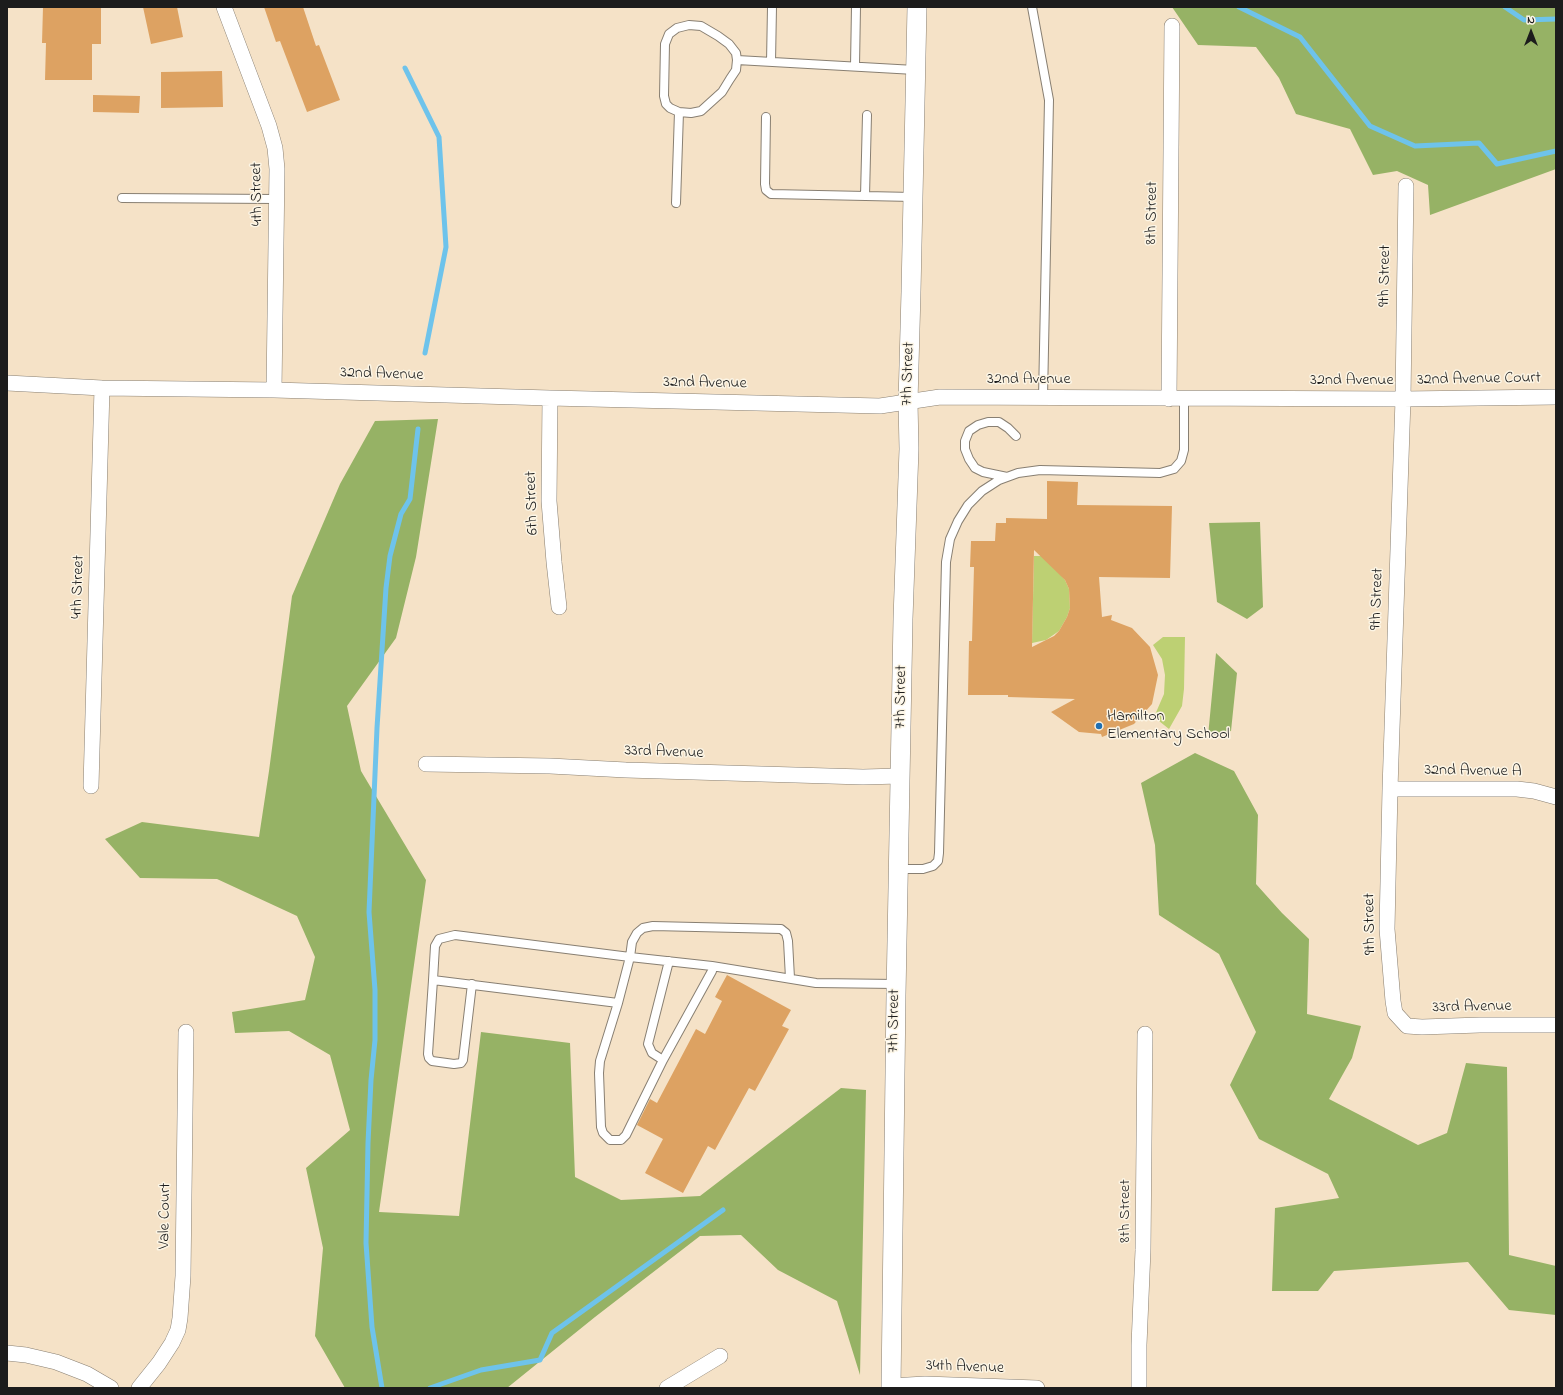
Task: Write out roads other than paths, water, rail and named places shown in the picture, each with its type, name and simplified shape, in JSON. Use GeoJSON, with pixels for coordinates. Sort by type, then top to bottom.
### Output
{"type":"FeatureCollection","features":[{"type":"Feature","properties":{"kind":"street","name":"4th Street"},"geometry":{"type":"LineString","coordinates":[[224,7],[269,126],[275,155],[277,199],[274,390]]}},
{"type":"Feature","properties":{"kind":"street","name":"7th Street"},"geometry":{"type":"LineString","coordinates":[[891,1387],[896,984],[909,449],[908,402],[917,7]]}},
{"type":"Feature","properties":{"kind":"street","name":"8th Street"},"geometry":{"type":"LineString","coordinates":[[1169,399],[1172,26]]}},
{"type":"Feature","properties":{"kind":"street","name":"9th Street"},"geometry":{"type":"LineString","coordinates":[[1395,1013],[1390,972],[1388,929],[1390,789],[1403,399],[1406,186]]}},
{"type":"Feature","properties":{"kind":"street","name":"32nd Avenue"},"geometry":{"type":"LineString","coordinates":[[7,383],[102,388],[274,390],[880,406],[940,397],[1403,399]]}},
{"type":"Feature","properties":{"kind":"street","name":"4th Street"},"geometry":{"type":"LineString","coordinates":[[91,786],[102,388]]}},
{"type":"Feature","properties":{"kind":"street","name":"32nd Avenue Court"},"geometry":{"type":"LineString","coordinates":[[1403,399],[1556,397]]}},
{"type":"Feature","properties":{"kind":"street","name":"6th Street"},"geometry":{"type":"LineString","coordinates":[[550,398],[549,501],[559,607]]}},
{"type":"Feature","properties":{"kind":"street","name":"33rd Avenue"},"geometry":{"type":"LineString","coordinates":[[426,764],[550,766],[626,770],[863,777],[900,776]]}},
{"type":"Feature","properties":{"kind":"street","name":"32nd Avenue A"},"geometry":{"type":"LineString","coordinates":[[1390,789],[1517,789],[1534,791],[1556,797]]}},
{"type":"Feature","properties":{"kind":"street","name":"33rd Avenue"},"geometry":{"type":"LineString","coordinates":[[1395,1013],[1406,1026],[1556,1025]]}},
{"type":"Feature","properties":{"kind":"street","name":"Vale Court"},"geometry":{"type":"LineString","coordinates":[[139,1388],[159,1363],[172,1343],[178,1330],[180,1318],[183,1276],[186,1032]]}},
{"type":"Feature","properties":{"kind":"street","name":"8th Street"},"geometry":{"type":"LineString","coordinates":[[1138,1388],[1143,1250],[1145,1034]]}},
{"type":"Feature","properties":{"kind":"street"},"geometry":{"type":"LineString","coordinates":[[7,1354],[26,1355],[56,1362],[87,1374],[111,1388]]}},
{"type":"Feature","properties":{"kind":"street"},"geometry":{"type":"LineString","coordinates":[[667,1388],[720,1356]]}},
{"type":"Feature","properties":{"kind":"street","name":"34th Avenue"},"geometry":{"type":"LineString","coordinates":[[891,1387],[925,1384],[1037,1388]]}},
{"type":"Feature","properties":{"kind":"lane"},"geometry":{"type":"LineString","coordinates":[[771,62],[772,7]]}},
{"type":"Feature","properties":{"kind":"lane"},"geometry":{"type":"LineString","coordinates":[[855,66],[856,7]]}},
{"type":"Feature","properties":{"kind":"lane"},"geometry":{"type":"LineString","coordinates":[[1032,7],[1049,100],[1043,398]]}},
{"type":"Feature","properties":{"kind":"lane"},"geometry":{"type":"LineString","coordinates":[[689,25],[701,26],[729,44],[736,53],[737,60],[736,70],[722,92],[701,111],[691,113],[679,112],[670,108],[666,104],[664,96],[665,44],[669,34],[677,28],[689,25]]}},
{"type":"Feature","properties":{"kind":"lane"},"geometry":{"type":"LineString","coordinates":[[737,60],[915,70]]}},
{"type":"Feature","properties":{"kind":"lane"},"geometry":{"type":"LineString","coordinates":[[676,204],[679,112]]}},
{"type":"Feature","properties":{"kind":"lane"},"geometry":{"type":"LineString","coordinates":[[864,196],[867,115]]}},
{"type":"Feature","properties":{"kind":"lane"},"geometry":{"type":"LineString","coordinates":[[766,117],[765,184],[766,190],[771,194],[913,197]]}},
{"type":"Feature","properties":{"kind":"lane"},"geometry":{"type":"LineString","coordinates":[[122,198],[277,199]]}},
{"type":"Feature","properties":{"kind":"lane"},"geometry":{"type":"LineString","coordinates":[[899,869],[923,869],[933,866],[938,861],[946,562],[950,539],[958,521],[968,505],[982,491],[1007,477],[1018,473],[1040,470],[1160,473],[1174,469],[1181,461],[1184,450],[1184,399]]}},
{"type":"Feature","properties":{"kind":"lane"},"geometry":{"type":"LineString","coordinates":[[1007,477],[983,472],[975,468],[965,449],[965,441],[969,431],[978,425],[988,422],[1000,422],[1016,436]]}},
{"type":"Feature","properties":{"kind":"lane"},"geometry":{"type":"LineString","coordinates":[[712,966],[712,971],[663,1060],[626,1135],[621,1140],[610,1140],[603,1133],[601,1127],[600,1061],[618,1003],[630,957],[632,942],[637,933],[644,928],[653,926],[782,929],[786,934],[788,941],[790,978]]}},
{"type":"Feature","properties":{"kind":"lane"},"geometry":{"type":"LineString","coordinates":[[472,984],[463,1060],[461,1063],[454,1064],[432,1061],[428,1058],[428,1054],[435,946],[439,939],[455,935],[712,966],[816,983],[896,984]]}},
{"type":"Feature","properties":{"kind":"lane"},"geometry":{"type":"LineString","coordinates":[[663,1060],[652,1054],[648,1044],[669,961]]}},
{"type":"Feature","properties":{"kind":"lane"},"geometry":{"type":"LineString","coordinates":[[433,980],[618,1003]]}},
{"type":"Feature","properties":{"kind":"waterway"},"geometry":{"type":"LineString","coordinates":[[1239,7],[1300,37],[1370,126],[1415,146],[1479,143],[1497,164],[1556,151]]}},
{"type":"Feature","properties":{"kind":"waterway"},"geometry":{"type":"LineString","coordinates":[[1505,7],[1524,20],[1556,19]]}},
{"type":"Feature","properties":{"kind":"waterway"},"geometry":{"type":"LineString","coordinates":[[405,68],[439,137],[446,247],[425,353]]}},
{"type":"Feature","properties":{"kind":"waterway"},"geometry":{"type":"LineString","coordinates":[[382,1388],[372,1327],[366,1243],[368,1143],[371,1080],[375,1040],[375,990],[369,912],[377,728],[386,588],[390,556],[401,514],[410,499],[418,429]]}},
{"type":"Feature","properties":{"kind":"waterway"},"geometry":{"type":"LineString","coordinates":[[430,1388],[481,1370],[540,1360],[552,1333],[723,1210]]}},
{"type":"Feature","properties":{"kind":"place","name":"Hamilton Elementary School"},"geometry":{"type":"Point","coordinates":[1099,726]}}]}
